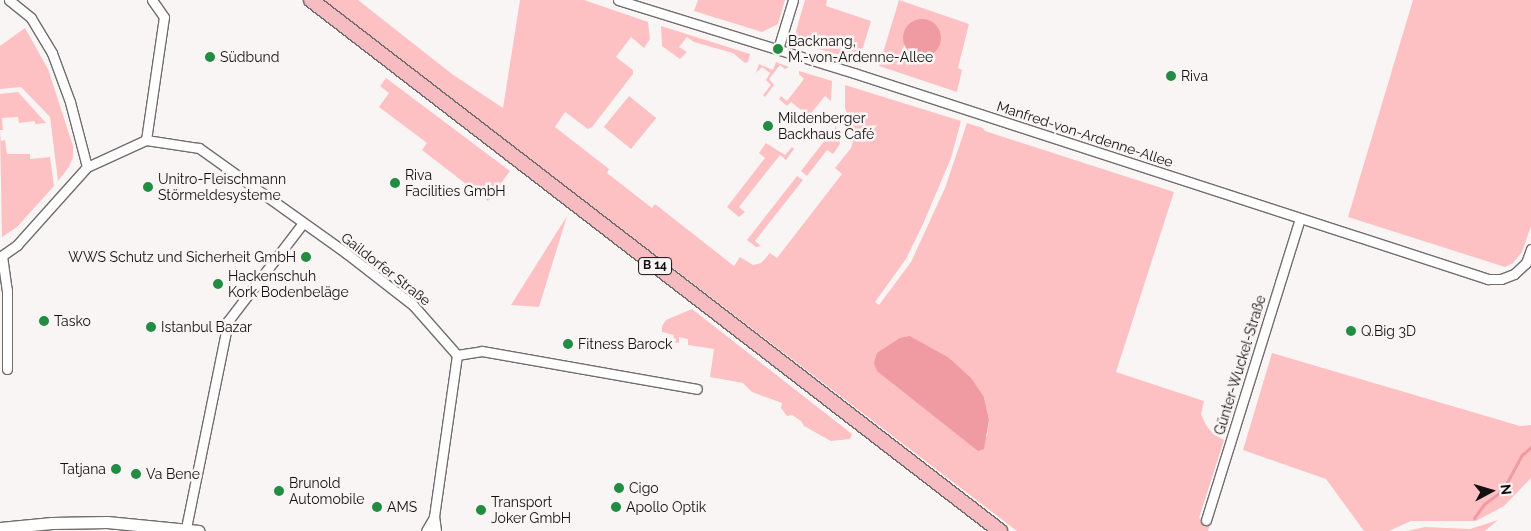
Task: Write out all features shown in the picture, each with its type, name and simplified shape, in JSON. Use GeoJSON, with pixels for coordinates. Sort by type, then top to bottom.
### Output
{"type":"FeatureCollection","features":[{"type":"Feature","properties":{"kind":"main road","name":"B 14"},"geometry":{"type":"LineString","coordinates":[[311,0],[1000,531]]}},
{"type":"Feature","properties":{"kind":"street"},"geometry":{"type":"LineString","coordinates":[[9,0],[31,18],[52,53],[70,102],[87,167]]}},
{"type":"Feature","properties":{"kind":"street"},"geometry":{"type":"LineString","coordinates":[[7,368],[8,290],[1,257],[17,245],[87,167],[146,140],[164,17],[152,0]]}},
{"type":"Feature","properties":{"kind":"street","name":"Manfred-von-Ardenne-Allee"},"geometry":{"type":"LineString","coordinates":[[618,0],[1488,279],[1501,279],[1514,274],[1526,263],[1531,249]]}},
{"type":"Feature","properties":{"kind":"street"},"geometry":{"type":"LineString","coordinates":[[778,50],[793,0]]}},
{"type":"Feature","properties":{"kind":"street","name":"Gaildorfer Straße"},"geometry":{"type":"LineString","coordinates":[[146,140],[199,148],[413,305],[457,355]]}},
{"type":"Feature","properties":{"kind":"street","name":"Günter-Wuckel-Straße"},"geometry":{"type":"LineString","coordinates":[[1206,520],[1300,218]]}},
{"type":"Feature","properties":{"kind":"street"},"geometry":{"type":"LineString","coordinates":[[186,528],[228,321],[303,223]]}},
{"type":"Feature","properties":{"kind":"street"},"geometry":{"type":"LineString","coordinates":[[436,531],[434,516],[457,355],[482,351],[697,389]]}},
{"type":"Feature","properties":{"kind":"street"},"geometry":{"type":"LineString","coordinates":[[426,531],[434,516]]}},
{"type":"Feature","properties":{"kind":"street"},"geometry":{"type":"LineString","coordinates":[[0,528],[52,523],[107,522],[186,528],[199,531]]}},
{"type":"Feature","properties":{"kind":"shaded area"},"geometry":{"type":"Polygon","coordinates":[[[322,0],[358,0],[452,74],[503,108],[520,0],[584,0],[648,22],[650,39],[644,48],[631,37],[616,57],[633,70],[633,74],[592,127],[588,129],[565,112],[555,127],[609,169],[607,173],[652,208],[655,204],[734,266],[740,257],[753,265],[761,263],[770,253],[777,258],[842,174],[835,168],[851,148],[853,141],[853,130],[845,108],[845,85],[961,121],[951,158],[923,224],[906,259],[875,302],[879,305],[911,262],[945,188],[967,123],[983,128],[985,131],[1174,192],[1116,372],[1204,401],[1201,414],[1206,425],[1213,434],[1224,440],[1199,518],[1211,522],[1208,531],[1017,531],[322,0]],[[910,336],[987,437],[989,420],[984,397],[948,357],[910,336]]]}},
{"type":"Feature","properties":{"kind":"shaded area"},"geometry":{"type":"Polygon","coordinates":[[[698,0],[785,0],[778,24],[762,32],[694,11],[698,0]]]}},
{"type":"Feature","properties":{"kind":"shaded area"},"geometry":{"type":"Polygon","coordinates":[[[805,0],[827,0],[826,6],[871,21],[859,61],[799,43],[796,31],[805,0]]]}},
{"type":"Feature","properties":{"kind":"shaded area"},"geometry":{"type":"Polygon","coordinates":[[[899,0],[969,24],[958,68],[962,70],[957,92],[879,66],[899,0]]]}},
{"type":"Feature","properties":{"kind":"shaded area"},"geometry":{"type":"Polygon","coordinates":[[[1413,0],[1531,0],[1531,226],[1522,252],[1513,263],[1505,267],[1348,217],[1413,0]]]}},
{"type":"Feature","properties":{"kind":"shaded area"},"geometry":{"type":"Polygon","coordinates":[[[922,19],[935,25],[941,38],[935,51],[922,57],[909,51],[903,38],[909,25],[922,19]]]}},
{"type":"Feature","properties":{"kind":"shaded area"},"geometry":{"type":"Polygon","coordinates":[[[661,26],[750,54],[748,62],[745,63],[733,53],[694,42],[687,37],[679,47],[687,52],[680,59],[662,46],[661,26]]]}},
{"type":"Feature","properties":{"kind":"shaded area"},"geometry":{"type":"Polygon","coordinates":[[[25,28],[48,69],[73,146],[73,157],[69,167],[58,181],[50,117],[21,87],[0,89],[0,46],[25,28]]]}},
{"type":"Feature","properties":{"kind":"shaded area"},"geometry":{"type":"Polygon","coordinates":[[[776,62],[789,67],[785,69],[780,65],[769,79],[774,85],[765,97],[763,95],[771,85],[766,80],[770,73],[762,67],[756,73],[759,64],[773,70],[776,62]]]}},
{"type":"Feature","properties":{"kind":"shaded area"},"geometry":{"type":"Polygon","coordinates":[[[799,71],[832,81],[831,101],[825,96],[809,116],[791,102],[787,106],[779,99],[781,96],[787,101],[804,79],[799,74],[799,71]]]}},
{"type":"Feature","properties":{"kind":"shaded area"},"geometry":{"type":"Polygon","coordinates":[[[386,78],[510,171],[488,201],[422,150],[427,143],[379,107],[389,93],[380,86],[386,78]]]}},
{"type":"Feature","properties":{"kind":"shaded area"},"geometry":{"type":"Polygon","coordinates":[[[18,92],[46,123],[35,124],[35,121],[19,123],[18,117],[2,118],[3,130],[0,130],[0,94],[18,92]]]}},
{"type":"Feature","properties":{"kind":"shaded area"},"geometry":{"type":"Polygon","coordinates":[[[629,96],[656,118],[631,149],[604,127],[629,96]]]}},
{"type":"Feature","properties":{"kind":"shaded area"},"geometry":{"type":"Polygon","coordinates":[[[836,126],[840,144],[833,154],[827,150],[807,176],[801,171],[836,126]]]}},
{"type":"Feature","properties":{"kind":"shaded area"},"geometry":{"type":"Polygon","coordinates":[[[0,131],[1,141],[5,140],[7,154],[30,154],[30,159],[50,157],[54,186],[17,227],[2,237],[0,131]]]}},
{"type":"Feature","properties":{"kind":"shaded area"},"geometry":{"type":"Polygon","coordinates":[[[766,143],[785,155],[792,147],[794,149],[786,160],[780,155],[739,207],[745,212],[739,217],[727,207],[765,158],[759,153],[766,143]]]}},
{"type":"Feature","properties":{"kind":"shaded area"},"geometry":{"type":"Polygon","coordinates":[[[797,176],[803,180],[755,241],[761,246],[756,247],[747,240],[797,176]]]}},
{"type":"Feature","properties":{"kind":"shaded area"},"geometry":{"type":"Polygon","coordinates":[[[567,216],[539,307],[511,305],[555,235],[567,216]]]}},
{"type":"Feature","properties":{"kind":"shaded area"},"geometry":{"type":"Polygon","coordinates":[[[692,309],[852,434],[850,439],[831,441],[804,426],[801,421],[792,415],[787,416],[781,408],[782,403],[752,392],[743,383],[710,377],[714,349],[688,345],[688,339],[679,337],[679,343],[673,342],[674,335],[662,332],[662,326],[666,320],[692,309]]]}},
{"type":"Feature","properties":{"kind":"shaded area"},"geometry":{"type":"Polygon","coordinates":[[[910,336],[948,357],[971,378],[984,397],[989,420],[984,449],[978,451],[877,371],[874,363],[877,353],[900,338],[910,336]]]}},
{"type":"Feature","properties":{"kind":"shaded area"},"geometry":{"type":"Polygon","coordinates":[[[1272,353],[1520,426],[1531,425],[1531,478],[1504,506],[1476,521],[1411,521],[1389,531],[1364,531],[1326,479],[1243,450],[1272,353]]]}},
{"type":"Feature","properties":{"kind":"shaded area"},"geometry":{"type":"Polygon","coordinates":[[[1498,520],[1485,531],[1407,531],[1425,527],[1470,529],[1498,520]]]}},
{"type":"Feature","properties":{"kind":"waterway"},"geometry":{"type":"LineString","coordinates":[[1474,518],[1484,504],[1503,490],[1522,455],[1531,447]]}},
{"type":"Feature","properties":{"kind":"place","name":"Backnang, M.-von-Ardenne-Allee"},"geometry":{"type":"Point","coordinates":[778,49]}},
{"type":"Feature","properties":{"kind":"place","name":"Südbund"},"geometry":{"type":"Point","coordinates":[210,57]}},
{"type":"Feature","properties":{"kind":"place","name":"Riva"},"geometry":{"type":"Point","coordinates":[1171,76]}},
{"type":"Feature","properties":{"kind":"place","name":"Mildenberger Backhaus Café"},"geometry":{"type":"Point","coordinates":[768,126]}},
{"type":"Feature","properties":{"kind":"place","name":"Riva Facilities GmbH"},"geometry":{"type":"Point","coordinates":[395,183]}},
{"type":"Feature","properties":{"kind":"place","name":"Unitro-Fleischmann Störmeldesysteme"},"geometry":{"type":"Point","coordinates":[148,187]}},
{"type":"Feature","properties":{"kind":"place","name":"WWS Schutz und Sicherheit GmbH"},"geometry":{"type":"Point","coordinates":[306,257]}},
{"type":"Feature","properties":{"kind":"place","name":"Hackenschuh Kork Bodenbeläge"},"geometry":{"type":"Point","coordinates":[218,284]}},
{"type":"Feature","properties":{"kind":"place","name":"Tasko"},"geometry":{"type":"Point","coordinates":[44,321]}},
{"type":"Feature","properties":{"kind":"place","name":"Istanbul Bazar"},"geometry":{"type":"Point","coordinates":[151,327]}},
{"type":"Feature","properties":{"kind":"place","name":"Q.Big 3D"},"geometry":{"type":"Point","coordinates":[1351,331]}},
{"type":"Feature","properties":{"kind":"place","name":"Fitness Barock"},"geometry":{"type":"Point","coordinates":[568,344]}},
{"type":"Feature","properties":{"kind":"place","name":"Tatjana"},"geometry":{"type":"Point","coordinates":[116,469]}},
{"type":"Feature","properties":{"kind":"place","name":"Va Bene"},"geometry":{"type":"Point","coordinates":[136,474]}},
{"type":"Feature","properties":{"kind":"place","name":"Cigo"},"geometry":{"type":"Point","coordinates":[619,488]}},
{"type":"Feature","properties":{"kind":"place","name":"Brunold Automobile"},"geometry":{"type":"Point","coordinates":[279,491]}},
{"type":"Feature","properties":{"kind":"place","name":"AMS"},"geometry":{"type":"Point","coordinates":[377,507]}},
{"type":"Feature","properties":{"kind":"place","name":"Apollo Optik"},"geometry":{"type":"Point","coordinates":[616,507]}},
{"type":"Feature","properties":{"kind":"place","name":"Transport Joker GmbH"},"geometry":{"type":"Point","coordinates":[481,510]}}]}
